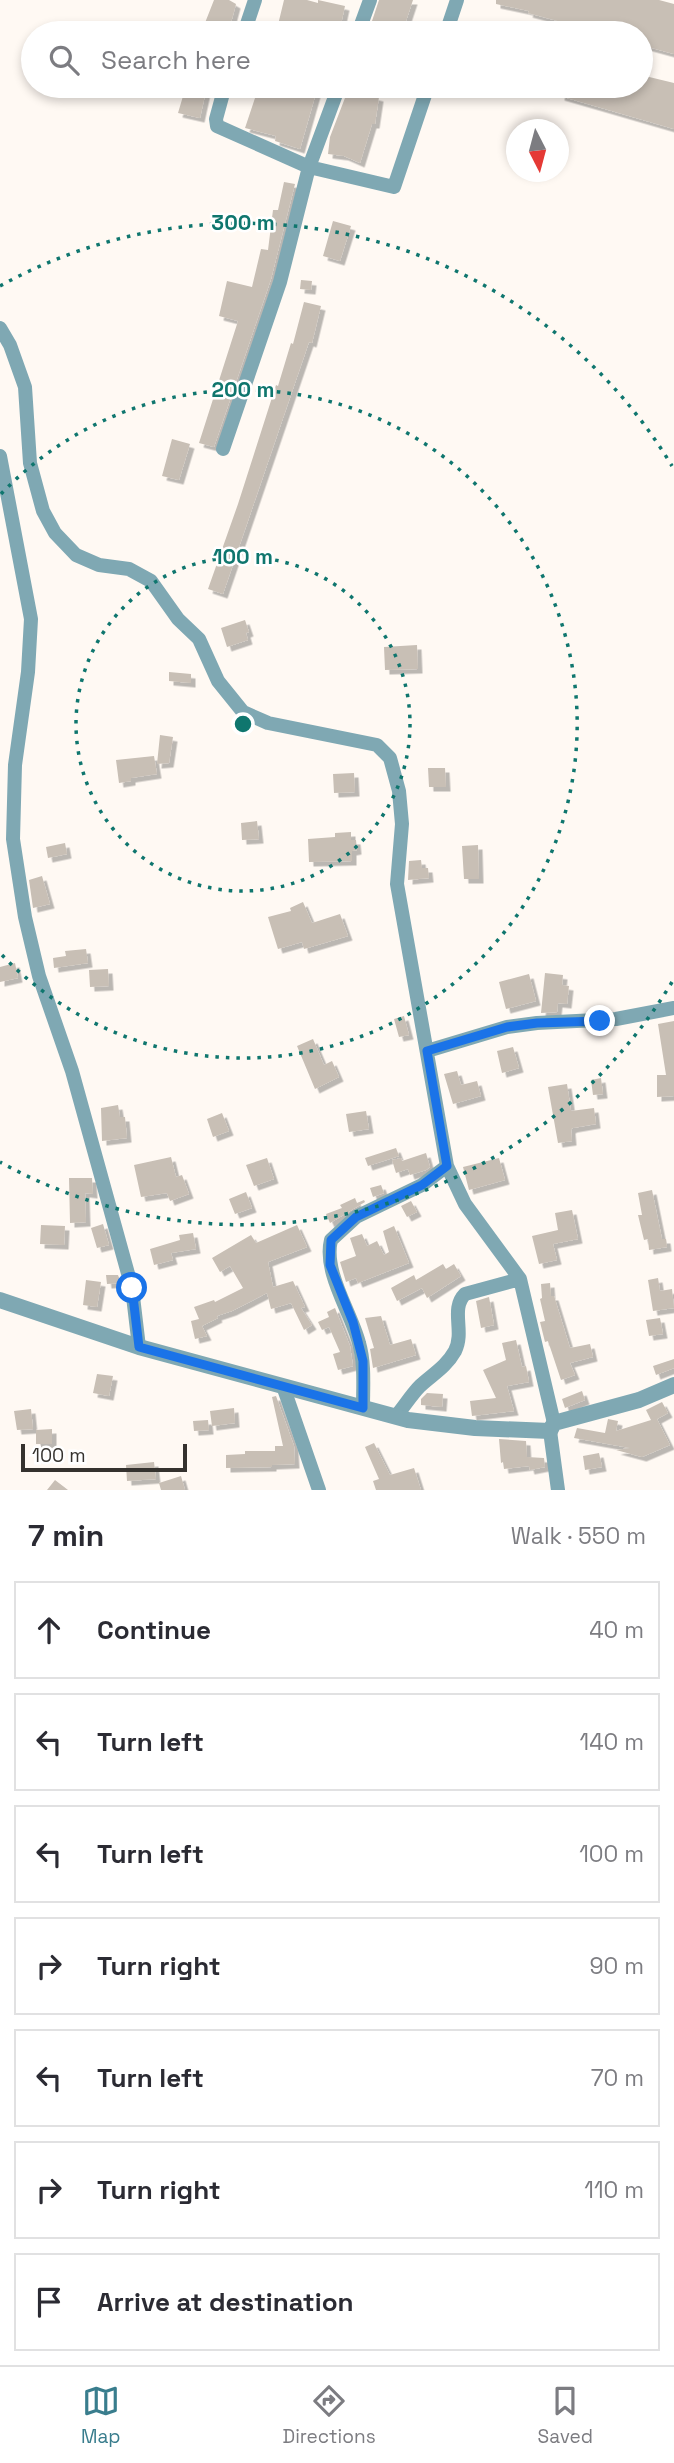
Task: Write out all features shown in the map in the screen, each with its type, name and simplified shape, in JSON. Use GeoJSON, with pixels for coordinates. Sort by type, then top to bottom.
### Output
{"type":"FeatureCollection","features":[{"type":"Feature","properties":{"kind":"street"},"geometry":{"type":"LineString","coordinates":[[248,21],[255,0]]}},
{"type":"Feature","properties":{"kind":"street"},"geometry":{"type":"LineString","coordinates":[[362,21],[370,0]]}},
{"type":"Feature","properties":{"kind":"street"},"geometry":{"type":"LineString","coordinates":[[450,21],[457,0]]}},
{"type":"Feature","properties":{"kind":"street"},"geometry":{"type":"LineString","coordinates":[[222,98],[216,119],[217,127],[309,167],[394,187],[424,98]]}},
{"type":"Feature","properties":{"kind":"street"},"geometry":{"type":"LineString","coordinates":[[223,449],[280,282],[309,167],[335,98]]}},
{"type":"Feature","properties":{"kind":"street"},"geometry":{"type":"LineString","coordinates":[[0,328],[10,345],[25,387],[30,463],[43,511],[55,533],[76,555],[99,565],[129,569],[151,581],[178,619],[199,639],[218,681],[243,712],[268,723],[377,745],[390,758],[399,791],[401,824],[397,884],[447,1166],[465,1204],[520,1279],[552,1427],[558,1490]]}},
{"type":"Feature","properties":{"kind":"street"},"geometry":{"type":"LineString","coordinates":[[0,456],[30,619],[28,672],[15,765],[13,839],[25,917],[39,976],[72,1071],[132,1288],[139,1347]]}},
{"type":"Feature","properties":{"kind":"street"},"geometry":{"type":"LineString","coordinates":[[427,1051],[507,1027],[616,1019],[674,1008]]}},
{"type":"Feature","properties":{"kind":"street"},"geometry":{"type":"LineString","coordinates":[[363,1408],[363,1361],[353,1322],[330,1265],[331,1240],[356,1217],[422,1185],[447,1166]]}},
{"type":"Feature","properties":{"kind":"street"},"geometry":{"type":"LineString","coordinates":[[396,1416],[419,1387],[444,1368],[455,1350],[460,1336],[460,1299],[465,1294],[520,1279]]}},
{"type":"Feature","properties":{"kind":"street"},"geometry":{"type":"LineString","coordinates":[[0,1300],[139,1347],[363,1408],[475,1428],[552,1427],[639,1400],[674,1385]]}},
{"type":"Feature","properties":{"kind":"street"},"geometry":{"type":"LineString","coordinates":[[283,1386],[319,1490]]}},
{"type":"Feature","properties":{"kind":"building"},"geometry":{"type":"Polygon","coordinates":[[[214,0],[229,0],[236,4],[231,21],[206,21],[214,0]]]}},
{"type":"Feature","properties":{"kind":"building"},"geometry":{"type":"Polygon","coordinates":[[[284,0],[318,3],[318,0],[345,6],[342,21],[279,21],[284,0]]]}},
{"type":"Feature","properties":{"kind":"building"},"geometry":{"type":"Polygon","coordinates":[[[379,0],[413,0],[406,21],[372,21],[379,0]]]}},
{"type":"Feature","properties":{"kind":"building"},"geometry":{"type":"Polygon","coordinates":[[[496,0],[659,0],[674,4],[674,54],[653,48],[653,21],[558,21],[496,4],[496,0]]]}},
{"type":"Feature","properties":{"kind":"building"},"geometry":{"type":"Polygon","coordinates":[[[653,78],[674,83],[674,129],[567,98],[653,98],[653,78]]]}},
{"type":"Feature","properties":{"kind":"building"},"geometry":{"type":"Polygon","coordinates":[[[182,98],[204,98],[200,118],[178,113],[182,98]]]}},
{"type":"Feature","properties":{"kind":"building"},"geometry":{"type":"Polygon","coordinates":[[[255,98],[315,98],[300,149],[275,141],[276,136],[245,128],[255,98]]]}},
{"type":"Feature","properties":{"kind":"building"},"geometry":{"type":"Polygon","coordinates":[[[345,98],[379,98],[375,124],[372,124],[360,163],[344,156],[328,154],[330,137],[345,98]]]}},
{"type":"Feature","properties":{"kind":"building"},"geometry":{"type":"Polygon","coordinates":[[[284,182],[295,184],[271,279],[214,447],[199,443],[238,321],[219,316],[227,281],[252,287],[261,249],[268,250],[273,210],[278,210],[284,182]]]}},
{"type":"Feature","properties":{"kind":"building"},"geometry":{"type":"Polygon","coordinates":[[[333,221],[351,226],[340,261],[323,256],[333,221]]]}},
{"type":"Feature","properties":{"kind":"building"},"geometry":{"type":"Polygon","coordinates":[[[301,280],[312,281],[311,290],[300,289],[301,280]]]}},
{"type":"Feature","properties":{"kind":"building"},"geometry":{"type":"Polygon","coordinates":[[[304,302],[321,306],[312,343],[309,342],[223,594],[208,589],[276,385],[278,386],[291,343],[293,344],[304,302]]]}},
{"type":"Feature","properties":{"kind":"building"},"geometry":{"type":"Polygon","coordinates":[[[172,439],[190,444],[179,480],[162,476],[172,439]]]}},
{"type":"Feature","properties":{"kind":"building"},"geometry":{"type":"Polygon","coordinates":[[[245,620],[249,632],[246,633],[248,640],[227,647],[221,628],[245,620]]]}},
{"type":"Feature","properties":{"kind":"building"},"geometry":{"type":"Polygon","coordinates":[[[417,645],[418,669],[385,670],[384,647],[417,645]]]}},
{"type":"Feature","properties":{"kind":"building"},"geometry":{"type":"Polygon","coordinates":[[[169,672],[191,674],[191,683],[169,681],[169,672]]]}},
{"type":"Feature","properties":{"kind":"building"},"geometry":{"type":"Polygon","coordinates":[[[160,735],[173,737],[169,763],[157,764],[160,735]]]}},
{"type":"Feature","properties":{"kind":"building"},"geometry":{"type":"Polygon","coordinates":[[[154,756],[157,774],[119,783],[116,760],[154,756]]]}},
{"type":"Feature","properties":{"kind":"building"},"geometry":{"type":"Polygon","coordinates":[[[428,768],[445,768],[446,787],[429,787],[428,768]]]}},
{"type":"Feature","properties":{"kind":"building"},"geometry":{"type":"Polygon","coordinates":[[[354,773],[355,792],[334,793],[333,774],[354,773]]]}},
{"type":"Feature","properties":{"kind":"building"},"geometry":{"type":"Polygon","coordinates":[[[257,821],[259,839],[242,840],[241,823],[257,821]]]}},
{"type":"Feature","properties":{"kind":"building"},"geometry":{"type":"Polygon","coordinates":[[[351,832],[351,840],[356,840],[357,850],[352,851],[352,861],[309,862],[308,839],[335,837],[335,833],[351,832]]]}},
{"type":"Feature","properties":{"kind":"building"},"geometry":{"type":"Polygon","coordinates":[[[65,843],[67,854],[48,858],[46,847],[65,843]]]}},
{"type":"Feature","properties":{"kind":"building"},"geometry":{"type":"Polygon","coordinates":[[[478,845],[479,879],[464,879],[462,846],[478,845]]]}},
{"type":"Feature","properties":{"kind":"building"},"geometry":{"type":"Polygon","coordinates":[[[421,860],[422,868],[428,868],[429,878],[408,880],[409,861],[421,860]]]}},
{"type":"Feature","properties":{"kind":"building"},"geometry":{"type":"Polygon","coordinates":[[[42,876],[50,904],[33,908],[29,880],[42,876]]]}},
{"type":"Feature","properties":{"kind":"building"},"geometry":{"type":"Polygon","coordinates":[[[303,902],[312,923],[340,914],[348,936],[304,949],[302,942],[278,949],[268,917],[291,911],[290,908],[303,902]]]}},
{"type":"Feature","properties":{"kind":"building"},"geometry":{"type":"Polygon","coordinates":[[[86,949],[88,963],[54,968],[53,958],[66,956],[65,951],[86,949]]]}},
{"type":"Feature","properties":{"kind":"building"},"geometry":{"type":"Polygon","coordinates":[[[15,963],[18,978],[0,982],[0,967],[15,963]]]}},
{"type":"Feature","properties":{"kind":"building"},"geometry":{"type":"Polygon","coordinates":[[[108,969],[109,986],[90,987],[89,970],[108,969]]]}},
{"type":"Feature","properties":{"kind":"building"},"geometry":{"type":"Polygon","coordinates":[[[545,973],[563,975],[562,985],[569,986],[567,1004],[558,1003],[557,1012],[541,1013],[545,973]]]}},
{"type":"Feature","properties":{"kind":"building"},"geometry":{"type":"Polygon","coordinates":[[[529,974],[536,1001],[506,1009],[499,982],[529,974]]]}},
{"type":"Feature","properties":{"kind":"building"},"geometry":{"type":"Polygon","coordinates":[[[404,1016],[409,1035],[399,1037],[394,1019],[404,1016]]]}},
{"type":"Feature","properties":{"kind":"building"},"geometry":{"type":"Polygon","coordinates":[[[674,1021],[674,1096],[657,1097],[657,1075],[666,1075],[658,1024],[674,1021]]]}},
{"type":"Feature","properties":{"kind":"building"},"geometry":{"type":"Polygon","coordinates":[[[313,1039],[324,1065],[332,1061],[339,1077],[315,1089],[297,1046],[313,1039]]]}},
{"type":"Feature","properties":{"kind":"building"},"geometry":{"type":"Polygon","coordinates":[[[513,1047],[519,1068],[502,1073],[497,1051],[513,1047]]]}},
{"type":"Feature","properties":{"kind":"building"},"geometry":{"type":"Polygon","coordinates":[[[457,1071],[461,1085],[477,1081],[481,1096],[453,1104],[444,1074],[457,1071]]]}},
{"type":"Feature","properties":{"kind":"building"},"geometry":{"type":"Polygon","coordinates":[[[601,1078],[603,1094],[593,1095],[591,1080],[601,1078]]]}},
{"type":"Feature","properties":{"kind":"building"},"geometry":{"type":"Polygon","coordinates":[[[567,1084],[571,1111],[594,1108],[596,1124],[571,1129],[572,1141],[558,1143],[548,1087],[567,1084]]]}},
{"type":"Feature","properties":{"kind":"building"},"geometry":{"type":"Polygon","coordinates":[[[118,1105],[120,1117],[125,1117],[127,1138],[102,1141],[101,1108],[118,1105]]]}},
{"type":"Feature","properties":{"kind":"building"},"geometry":{"type":"Polygon","coordinates":[[[366,1111],[369,1129],[349,1132],[346,1114],[366,1111]]]}},
{"type":"Feature","properties":{"kind":"building"},"geometry":{"type":"Polygon","coordinates":[[[222,1113],[229,1131],[213,1137],[207,1119],[222,1113]]]}},
{"type":"Feature","properties":{"kind":"building"},"geometry":{"type":"Polygon","coordinates":[[[396,1148],[399,1156],[368,1166],[365,1158],[396,1148]]]}},
{"type":"Feature","properties":{"kind":"building"},"geometry":{"type":"Polygon","coordinates":[[[426,1153],[430,1167],[426,1170],[410,1175],[408,1169],[396,1173],[392,1160],[401,1158],[402,1161],[426,1153]]]}},
{"type":"Feature","properties":{"kind":"building"},"geometry":{"type":"Polygon","coordinates":[[[171,1157],[176,1177],[182,1175],[189,1194],[170,1201],[167,1193],[141,1197],[134,1165],[171,1157]]]}},
{"type":"Feature","properties":{"kind":"building"},"geometry":{"type":"Polygon","coordinates":[[[267,1158],[274,1179],[254,1186],[246,1165],[267,1158]]]}},
{"type":"Feature","properties":{"kind":"building"},"geometry":{"type":"Polygon","coordinates":[[[499,1158],[505,1180],[469,1190],[463,1167],[499,1158]]]}},
{"type":"Feature","properties":{"kind":"building"},"geometry":{"type":"Polygon","coordinates":[[[69,1178],[92,1178],[93,1194],[85,1193],[86,1222],[70,1223],[69,1178]]]}},
{"type":"Feature","properties":{"kind":"building"},"geometry":{"type":"Polygon","coordinates":[[[381,1185],[384,1193],[373,1197],[370,1188],[381,1185]]]}},
{"type":"Feature","properties":{"kind":"building"},"geometry":{"type":"Polygon","coordinates":[[[652,1190],[662,1239],[666,1239],[667,1247],[649,1250],[648,1239],[644,1240],[638,1215],[642,1215],[638,1193],[652,1190]]]}},
{"type":"Feature","properties":{"kind":"building"},"geometry":{"type":"Polygon","coordinates":[[[246,1192],[252,1208],[235,1214],[229,1199],[246,1192]]]}},
{"type":"Feature","properties":{"kind":"building"},"geometry":{"type":"Polygon","coordinates":[[[355,1198],[357,1203],[364,1200],[365,1202],[330,1223],[326,1214],[342,1208],[340,1205],[355,1198]]]}},
{"type":"Feature","properties":{"kind":"building"},"geometry":{"type":"Polygon","coordinates":[[[411,1201],[417,1212],[407,1217],[401,1206],[411,1201]]]}},
{"type":"Feature","properties":{"kind":"building"},"geometry":{"type":"Polygon","coordinates":[[[572,1210],[578,1239],[553,1244],[557,1260],[539,1264],[532,1236],[558,1230],[555,1213],[572,1210]]]}},
{"type":"Feature","properties":{"kind":"building"},"geometry":{"type":"Polygon","coordinates":[[[103,1224],[109,1245],[97,1248],[91,1228],[103,1224]]]}},
{"type":"Feature","properties":{"kind":"building"},"geometry":{"type":"Polygon","coordinates":[[[41,1225],[65,1226],[64,1245],[40,1244],[41,1225]]]}},
{"type":"Feature","properties":{"kind":"building"},"geometry":{"type":"Polygon","coordinates":[[[297,1225],[307,1247],[268,1262],[273,1287],[293,1281],[305,1307],[301,1308],[312,1325],[304,1330],[291,1303],[271,1309],[267,1293],[217,1316],[218,1318],[202,1326],[207,1336],[195,1339],[191,1321],[199,1319],[194,1307],[214,1300],[215,1302],[243,1288],[230,1266],[220,1272],[212,1258],[251,1235],[256,1243],[297,1225]]]}},
{"type":"Feature","properties":{"kind":"building"},"geometry":{"type":"Polygon","coordinates":[[[394,1226],[409,1263],[358,1283],[356,1278],[346,1282],[340,1262],[356,1256],[350,1238],[362,1234],[367,1246],[377,1241],[384,1255],[389,1252],[383,1231],[394,1226]]]}},
{"type":"Feature","properties":{"kind":"building"},"geometry":{"type":"Polygon","coordinates":[[[193,1233],[196,1249],[171,1253],[173,1260],[154,1265],[150,1249],[180,1240],[179,1235],[193,1233]]]}},
{"type":"Feature","properties":{"kind":"building"},"geometry":{"type":"Polygon","coordinates":[[[443,1264],[446,1269],[454,1264],[461,1276],[427,1298],[422,1288],[397,1301],[391,1288],[414,1275],[416,1280],[443,1264]]]}},
{"type":"Feature","properties":{"kind":"building"},"geometry":{"type":"Polygon","coordinates":[[[106,1275],[118,1275],[121,1283],[107,1284],[106,1275]]]}},
{"type":"Feature","properties":{"kind":"building"},"geometry":{"type":"Polygon","coordinates":[[[658,1278],[660,1291],[672,1289],[674,1308],[653,1311],[648,1280],[658,1278]]]}},
{"type":"Feature","properties":{"kind":"building"},"geometry":{"type":"Polygon","coordinates":[[[86,1280],[101,1282],[97,1307],[83,1305],[86,1280]]]}},
{"type":"Feature","properties":{"kind":"building"},"geometry":{"type":"Polygon","coordinates":[[[550,1283],[551,1296],[554,1296],[570,1348],[590,1344],[593,1357],[570,1363],[575,1375],[561,1380],[548,1341],[545,1342],[540,1322],[545,1321],[540,1299],[541,1284],[550,1283]]]}},
{"type":"Feature","properties":{"kind":"building"},"geometry":{"type":"Polygon","coordinates":[[[489,1297],[494,1325],[481,1328],[476,1301],[489,1297]]]}},
{"type":"Feature","properties":{"kind":"building"},"geometry":{"type":"Polygon","coordinates":[[[335,1308],[350,1346],[353,1366],[338,1370],[333,1354],[340,1352],[329,1327],[322,1330],[318,1322],[329,1317],[327,1312],[335,1308]]]}},
{"type":"Feature","properties":{"kind":"building"},"geometry":{"type":"Polygon","coordinates":[[[381,1316],[390,1345],[411,1339],[416,1355],[373,1368],[370,1349],[374,1348],[365,1318],[381,1316]]]}},
{"type":"Feature","properties":{"kind":"building"},"geometry":{"type":"Polygon","coordinates":[[[660,1318],[663,1334],[649,1336],[646,1320],[660,1318]]]}},
{"type":"Feature","properties":{"kind":"building"},"geometry":{"type":"Polygon","coordinates":[[[516,1340],[522,1367],[526,1366],[529,1382],[507,1386],[514,1411],[472,1416],[470,1401],[496,1398],[483,1370],[506,1360],[502,1343],[516,1340]]]}},
{"type":"Feature","properties":{"kind":"building"},"geometry":{"type":"Polygon","coordinates":[[[674,1359],[674,1368],[656,1375],[653,1366],[674,1359]]]}},
{"type":"Feature","properties":{"kind":"building"},"geometry":{"type":"Polygon","coordinates":[[[97,1374],[113,1376],[109,1396],[93,1393],[97,1374]]]}},
{"type":"Feature","properties":{"kind":"building"},"geometry":{"type":"Polygon","coordinates":[[[582,1391],[585,1400],[565,1408],[562,1399],[582,1391]]]}},
{"type":"Feature","properties":{"kind":"building"},"geometry":{"type":"Polygon","coordinates":[[[427,1393],[443,1394],[442,1407],[421,1405],[421,1399],[427,1393]]]}},
{"type":"Feature","properties":{"kind":"building"},"geometry":{"type":"Polygon","coordinates":[[[276,1396],[294,1446],[295,1464],[226,1468],[226,1455],[245,1454],[245,1451],[275,1451],[275,1446],[283,1446],[272,1397],[276,1396]]]}},
{"type":"Feature","properties":{"kind":"building"},"geometry":{"type":"Polygon","coordinates":[[[662,1402],[668,1413],[657,1419],[670,1445],[642,1457],[616,1450],[630,1448],[574,1438],[577,1428],[605,1433],[608,1419],[618,1421],[616,1431],[651,1420],[646,1410],[662,1402]]]}},
{"type":"Feature","properties":{"kind":"building"},"geometry":{"type":"Polygon","coordinates":[[[234,1408],[235,1423],[212,1426],[210,1411],[234,1408]]]}},
{"type":"Feature","properties":{"kind":"building"},"geometry":{"type":"Polygon","coordinates":[[[31,1409],[33,1429],[17,1430],[14,1411],[31,1409]]]}},
{"type":"Feature","properties":{"kind":"building"},"geometry":{"type":"Polygon","coordinates":[[[208,1420],[209,1430],[194,1431],[193,1421],[208,1420]]]}},
{"type":"Feature","properties":{"kind":"building"},"geometry":{"type":"Polygon","coordinates":[[[52,1429],[52,1444],[36,1444],[36,1430],[52,1429]]]}},
{"type":"Feature","properties":{"kind":"building"},"geometry":{"type":"Polygon","coordinates":[[[499,1439],[526,1441],[527,1457],[544,1458],[545,1467],[530,1470],[529,1466],[504,1469],[499,1439]]]}},
{"type":"Feature","properties":{"kind":"building"},"geometry":{"type":"Polygon","coordinates":[[[374,1443],[390,1475],[414,1468],[421,1490],[376,1490],[373,1481],[379,1479],[365,1447],[374,1443]]]}},
{"type":"Feature","properties":{"kind":"building"},"geometry":{"type":"Polygon","coordinates":[[[599,1453],[602,1467],[585,1470],[583,1456],[599,1453]]]}},
{"type":"Feature","properties":{"kind":"building"},"geometry":{"type":"Polygon","coordinates":[[[154,1462],[156,1479],[127,1481],[126,1465],[154,1462]]]}},
{"type":"Feature","properties":{"kind":"building"},"geometry":{"type":"Polygon","coordinates":[[[181,1476],[185,1490],[161,1490],[159,1483],[181,1476]]]}},
{"type":"Feature","properties":{"kind":"building"},"geometry":{"type":"Polygon","coordinates":[[[55,1480],[68,1490],[47,1490],[55,1480]]]}},
{"type":"Feature","properties":{"kind":"route"},"geometry":{"type":"LineString","coordinates":[[132,1288],[139,1347],[363,1408],[363,1361],[360,1345],[330,1265],[329,1249],[331,1240],[356,1217],[422,1185],[447,1166],[427,1051],[507,1027],[600,1021]]}}]}
